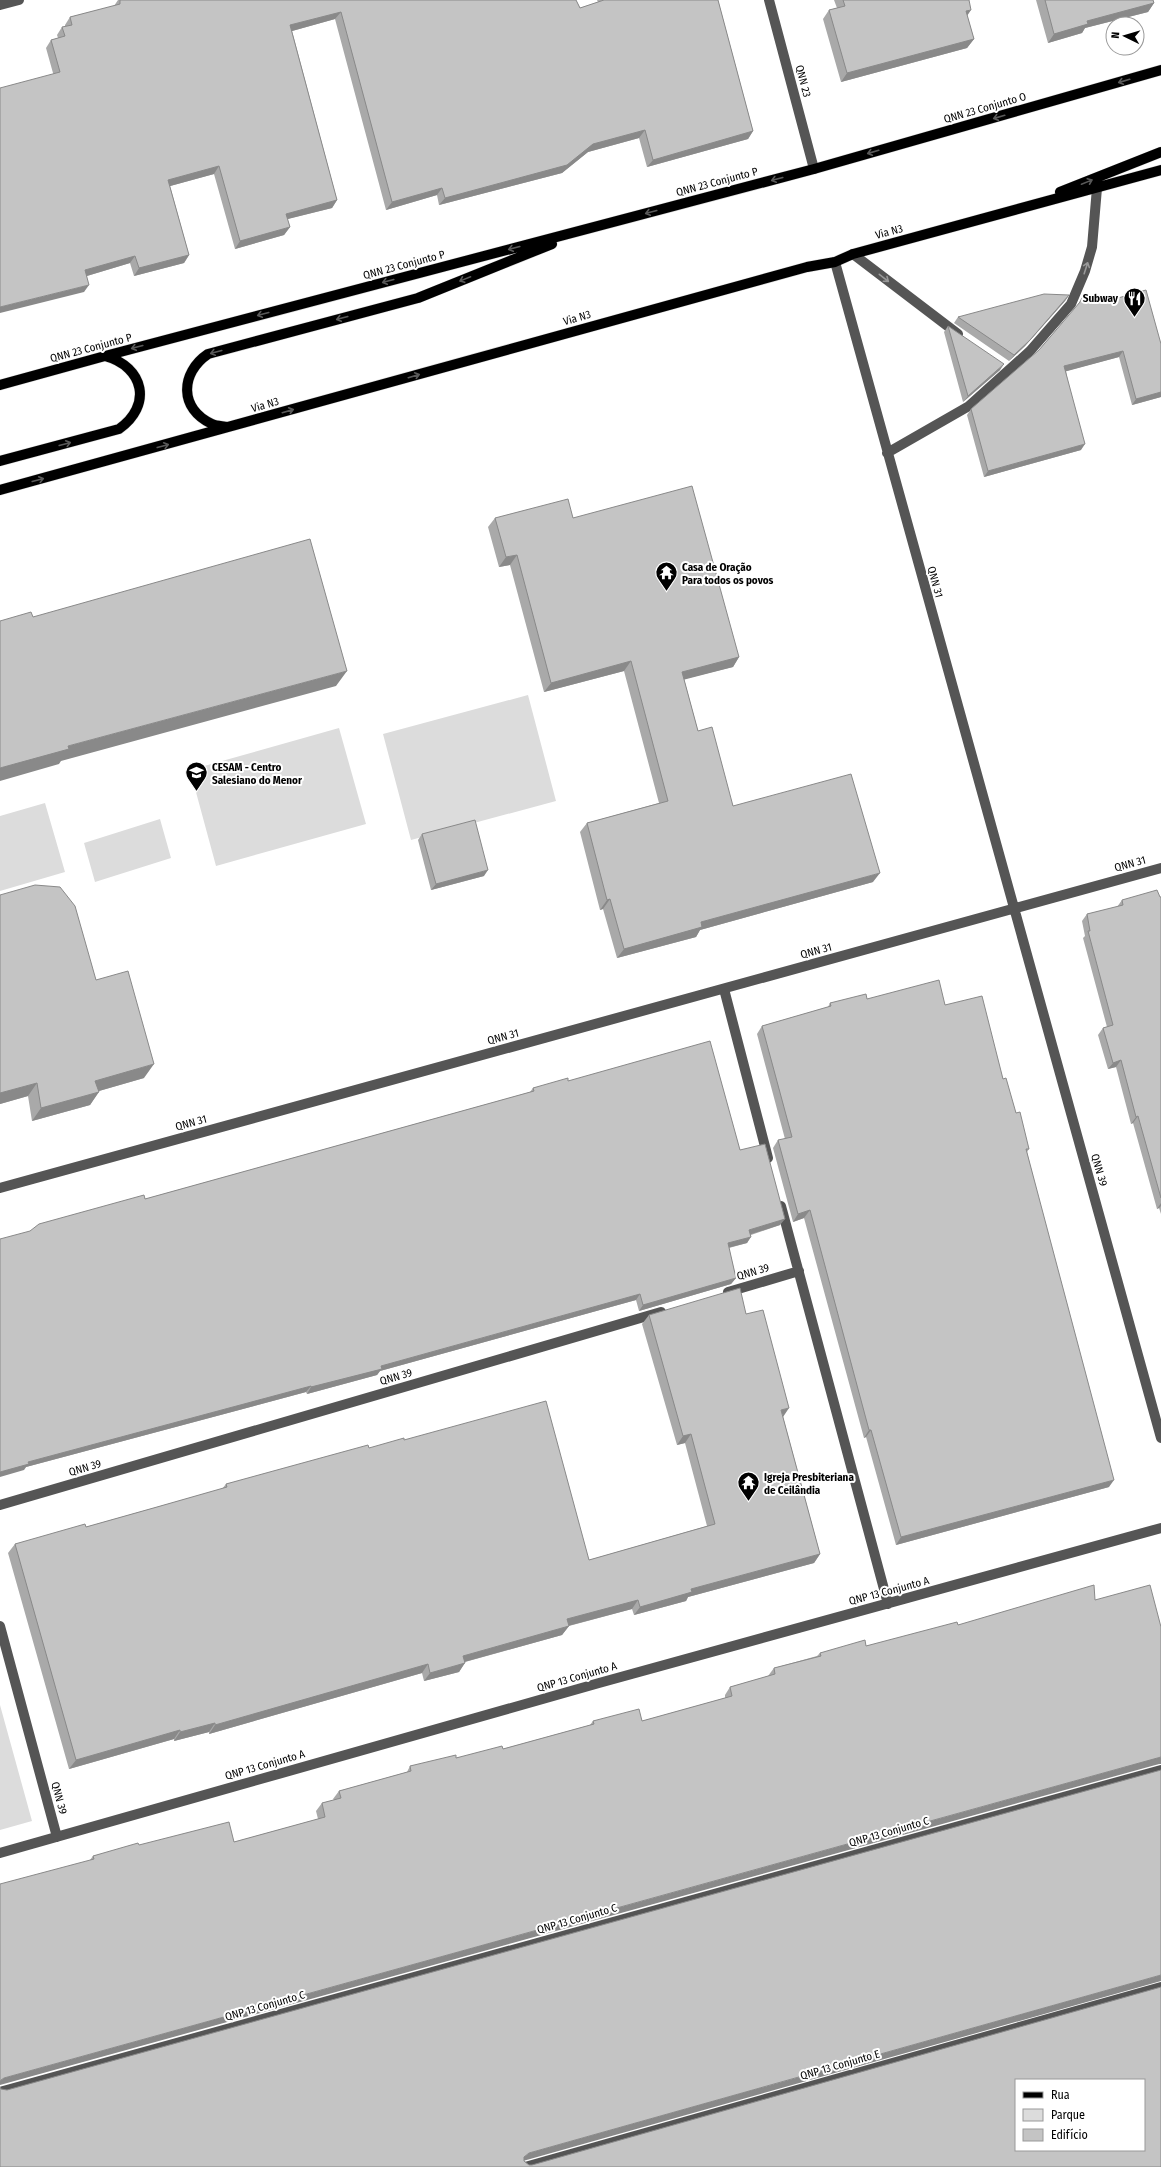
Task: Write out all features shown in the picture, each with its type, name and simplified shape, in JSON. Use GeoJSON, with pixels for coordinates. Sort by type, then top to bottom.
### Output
{"type":"FeatureCollection","features":[{"type":"Feature","properties":{"kind":"main road","name":"QNN 23 Conjunto O"},"geometry":{"type":"LineString","coordinates":[[814,169],[1161,70]]}},
{"type":"Feature","properties":{"kind":"main road"},"geometry":{"type":"LineString","coordinates":[[1011,211],[1161,152]]}},
{"type":"Feature","properties":{"kind":"main road","name":"QNN 23 Conjunto P"},"geometry":{"type":"LineString","coordinates":[[0,386],[105,356],[814,169]]}},
{"type":"Feature","properties":{"kind":"main road","name":"Via N3"},"geometry":{"type":"LineString","coordinates":[[0,490],[229,428],[807,267],[835,262],[853,254],[1161,170]]}},
{"type":"Feature","properties":{"kind":"main road"},"geometry":{"type":"LineString","coordinates":[[229,428],[212,424],[200,417],[191,406],[187,394],[187,382],[191,370],[198,361],[208,354],[418,298],[592,228]]}},
{"type":"Feature","properties":{"kind":"main road"},"geometry":{"type":"LineString","coordinates":[[0,461],[119,429],[129,422],[136,413],[140,401],[140,388],[136,377],[128,366],[117,359],[105,356]]}},
{"type":"Feature","properties":{"kind":"street"},"geometry":{"type":"LineString","coordinates":[[0,5],[18,0]]}},
{"type":"Feature","properties":{"kind":"street","name":"QNN 23"},"geometry":{"type":"LineString","coordinates":[[769,0],[814,169]]}},
{"type":"Feature","properties":{"kind":"street"},"geometry":{"type":"LineString","coordinates":[[887,452],[969,406],[1007,367],[1030,351],[1070,304],[1085,271],[1092,247],[1097,188]]}},
{"type":"Feature","properties":{"kind":"street"},"geometry":{"type":"LineString","coordinates":[[853,254],[966,340]]}},
{"type":"Feature","properties":{"kind":"street","name":"QNN 31"},"geometry":{"type":"LineString","coordinates":[[835,262],[1013,909]]}},
{"type":"Feature","properties":{"kind":"street","name":"QNN 31"},"geometry":{"type":"LineString","coordinates":[[0,1188],[1161,868]]}},
{"type":"Feature","properties":{"kind":"street","name":"QNN 39"},"geometry":{"type":"LineString","coordinates":[[1013,909],[1161,1438]]}},
{"type":"Feature","properties":{"kind":"street"},"geometry":{"type":"LineString","coordinates":[[724,989],[770,1164]]}},
{"type":"Feature","properties":{"kind":"street"},"geometry":{"type":"LineString","coordinates":[[778,1195],[888,1604]]}},
{"type":"Feature","properties":{"kind":"street","name":"QNN 39"},"geometry":{"type":"LineString","coordinates":[[715,1296],[799,1271]]}},
{"type":"Feature","properties":{"kind":"street","name":"QNN 39"},"geometry":{"type":"LineString","coordinates":[[0,1505],[670,1309]]}},
{"type":"Feature","properties":{"kind":"street","name":"QNP 13 Conjunto A"},"geometry":{"type":"LineString","coordinates":[[0,1853],[1161,1528]]}},
{"type":"Feature","properties":{"kind":"street","name":"QNN 39"},"geometry":{"type":"LineString","coordinates":[[0,1626],[57,1837]]}},
{"type":"Feature","properties":{"kind":"street","name":"QNP 13 Conjunto C"},"geometry":{"type":"LineString","coordinates":[[0,2092],[1161,1770]]}},
{"type":"Feature","properties":{"kind":"street","name":"QNP 13 Conjunto E"},"geometry":{"type":"LineString","coordinates":[[525,2167],[1161,1987]]}},
{"type":"Feature","properties":{"kind":"green space"},"geometry":{"type":"Polygon","coordinates":[[[528,695],[556,801],[411,840],[383,734],[528,695]]]}},
{"type":"Feature","properties":{"kind":"green space"},"geometry":{"type":"Polygon","coordinates":[[[339,728],[366,824],[216,866],[190,770],[339,728]]]}},
{"type":"Feature","properties":{"kind":"green space"},"geometry":{"type":"Polygon","coordinates":[[[45,803],[65,872],[0,891],[0,816],[45,803]]]}},
{"type":"Feature","properties":{"kind":"green space"},"geometry":{"type":"Polygon","coordinates":[[[160,819],[171,858],[95,882],[84,843],[160,819]]]}},
{"type":"Feature","properties":{"kind":"green space"},"geometry":{"type":"Polygon","coordinates":[[[0,1705],[32,1821],[0,1830],[0,1705]]]}},
{"type":"Feature","properties":{"kind":"building"},"geometry":{"type":"Polygon","coordinates":[[[120,0],[576,0],[580,8],[604,0],[718,0],[753,131],[653,160],[645,130],[593,144],[567,165],[445,198],[442,188],[392,202],[341,12],[290,25],[337,200],[286,214],[290,227],[240,241],[219,166],[168,180],[189,255],[139,268],[135,256],[85,270],[89,285],[0,307],[0,88],[60,72],[51,40],[65,36],[62,27],[72,25],[70,17],[120,4],[120,0]]]}},
{"type":"Feature","properties":{"kind":"building"},"geometry":{"type":"Polygon","coordinates":[[[843,0],[969,0],[971,10],[966,11],[974,39],[847,73],[829,10],[845,6],[843,0]]]}},
{"type":"Feature","properties":{"kind":"building"},"geometry":{"type":"Polygon","coordinates":[[[1045,0],[1153,0],[1154,3],[1087,21],[1088,24],[1054,34],[1045,0]]]}},
{"type":"Feature","properties":{"kind":"building"},"geometry":{"type":"Polygon","coordinates":[[[1146,290],[1161,344],[1161,392],[1136,399],[1123,351],[1064,366],[1085,444],[988,471],[971,409],[1039,350],[1080,302],[1083,296],[1118,298],[1146,290]]]}},
{"type":"Feature","properties":{"kind":"building"},"geometry":{"type":"Polygon","coordinates":[[[1044,294],[1069,295],[1030,340],[1014,355],[958,317],[1044,294]]]}},
{"type":"Feature","properties":{"kind":"building"},"geometry":{"type":"Polygon","coordinates":[[[948,326],[1004,364],[968,396],[948,326]]]}},
{"type":"Feature","properties":{"kind":"building"},"geometry":{"type":"Polygon","coordinates":[[[692,486],[739,657],[682,672],[698,731],[712,727],[733,806],[851,774],[880,873],[701,922],[702,927],[624,949],[610,899],[607,900],[587,823],[668,801],[631,661],[551,683],[517,555],[506,557],[495,518],[568,499],[573,518],[692,486]]]}},
{"type":"Feature","properties":{"kind":"building"},"geometry":{"type":"Polygon","coordinates":[[[310,539],[347,671],[68,746],[69,749],[0,768],[0,621],[31,612],[33,617],[310,539]]]}},
{"type":"Feature","properties":{"kind":"building"},"geometry":{"type":"Polygon","coordinates":[[[475,820],[488,870],[436,884],[422,834],[475,820]]]}},
{"type":"Feature","properties":{"kind":"building"},"geometry":{"type":"Polygon","coordinates":[[[35,885],[60,887],[75,906],[96,980],[128,971],[154,1064],[95,1081],[99,1092],[41,1108],[37,1083],[0,1093],[0,895],[35,885]]]}},
{"type":"Feature","properties":{"kind":"building"},"geometry":{"type":"Polygon","coordinates":[[[1157,890],[1161,897],[1161,1198],[1138,1116],[1136,1117],[1121,1060],[1113,1063],[1103,1028],[1113,1025],[1088,931],[1090,931],[1087,914],[1123,905],[1122,900],[1157,890]]]}},
{"type":"Feature","properties":{"kind":"building"},"geometry":{"type":"Polygon","coordinates":[[[939,980],[945,1005],[982,996],[1003,1079],[1006,1078],[1016,1113],[1020,1112],[1029,1149],[1026,1149],[1114,1480],[901,1537],[871,1430],[869,1430],[810,1210],[798,1214],[778,1140],[792,1137],[762,1026],[831,1006],[830,1003],[866,994],[867,999],[939,980]]]}},
{"type":"Feature","properties":{"kind":"building"},"geometry":{"type":"Polygon","coordinates":[[[710,1041],[740,1150],[765,1144],[785,1219],[749,1230],[751,1237],[728,1243],[736,1278],[643,1305],[640,1294],[381,1366],[382,1369],[311,1386],[28,1462],[29,1464],[0,1472],[0,1239],[30,1231],[39,1224],[144,1195],[145,1199],[534,1091],[533,1088],[568,1078],[568,1081],[710,1041]]]}},
{"type":"Feature","properties":{"kind":"building"},"geometry":{"type":"Polygon","coordinates":[[[740,1288],[746,1314],[763,1310],[789,1408],[781,1410],[820,1554],[691,1589],[692,1592],[640,1607],[638,1600],[567,1619],[569,1626],[463,1656],[465,1663],[430,1673],[428,1664],[215,1725],[215,1723],[180,1732],[180,1730],[76,1760],[15,1544],[85,1524],[86,1527],[227,1487],[226,1484],[368,1445],[369,1448],[404,1438],[404,1440],[546,1401],[589,1560],[715,1524],[691,1434],[683,1436],[649,1315],[740,1288]]]}},
{"type":"Feature","properties":{"kind":"building"},"geometry":{"type":"Polygon","coordinates":[[[1094,1585],[1095,1600],[1150,1585],[1161,1627],[1161,1757],[4,2078],[0,2082],[0,1884],[94,1859],[93,1856],[138,1843],[139,1845],[229,1822],[234,1842],[325,1817],[322,1803],[341,1798],[339,1791],[411,1771],[410,1766],[456,1755],[456,1758],[502,1746],[503,1749],[594,1724],[593,1721],[639,1709],[642,1721],[732,1696],[730,1687],[775,1674],[774,1668],[821,1656],[820,1653],[865,1640],[866,1646],[957,1622],[958,1625],[1094,1585]]]}},
{"type":"Feature","properties":{"kind":"building"},"geometry":{"type":"Polygon","coordinates":[[[1161,1770],[1161,1975],[529,2153],[524,2157],[524,2161],[529,2165],[532,2165],[1161,1987],[1161,2167],[0,2167],[0,2087],[1,2089],[7,2090],[1161,1770]]]}},
{"type":"Feature","properties":{"kind":"place","name":"Subway"},"geometry":{"type":"Point","coordinates":[1134,318]}},
{"type":"Feature","properties":{"kind":"place","name":"Casa de Oração Para todos os povos"},"geometry":{"type":"Point","coordinates":[666,592]}},
{"type":"Feature","properties":{"kind":"place","name":"CESAM - Centro Salesiano do Menor"},"geometry":{"type":"Point","coordinates":[196,792]}},
{"type":"Feature","properties":{"kind":"place","name":"Igreja Presbiteriana de Ceilândia"},"geometry":{"type":"Point","coordinates":[749,1502]}}]}
